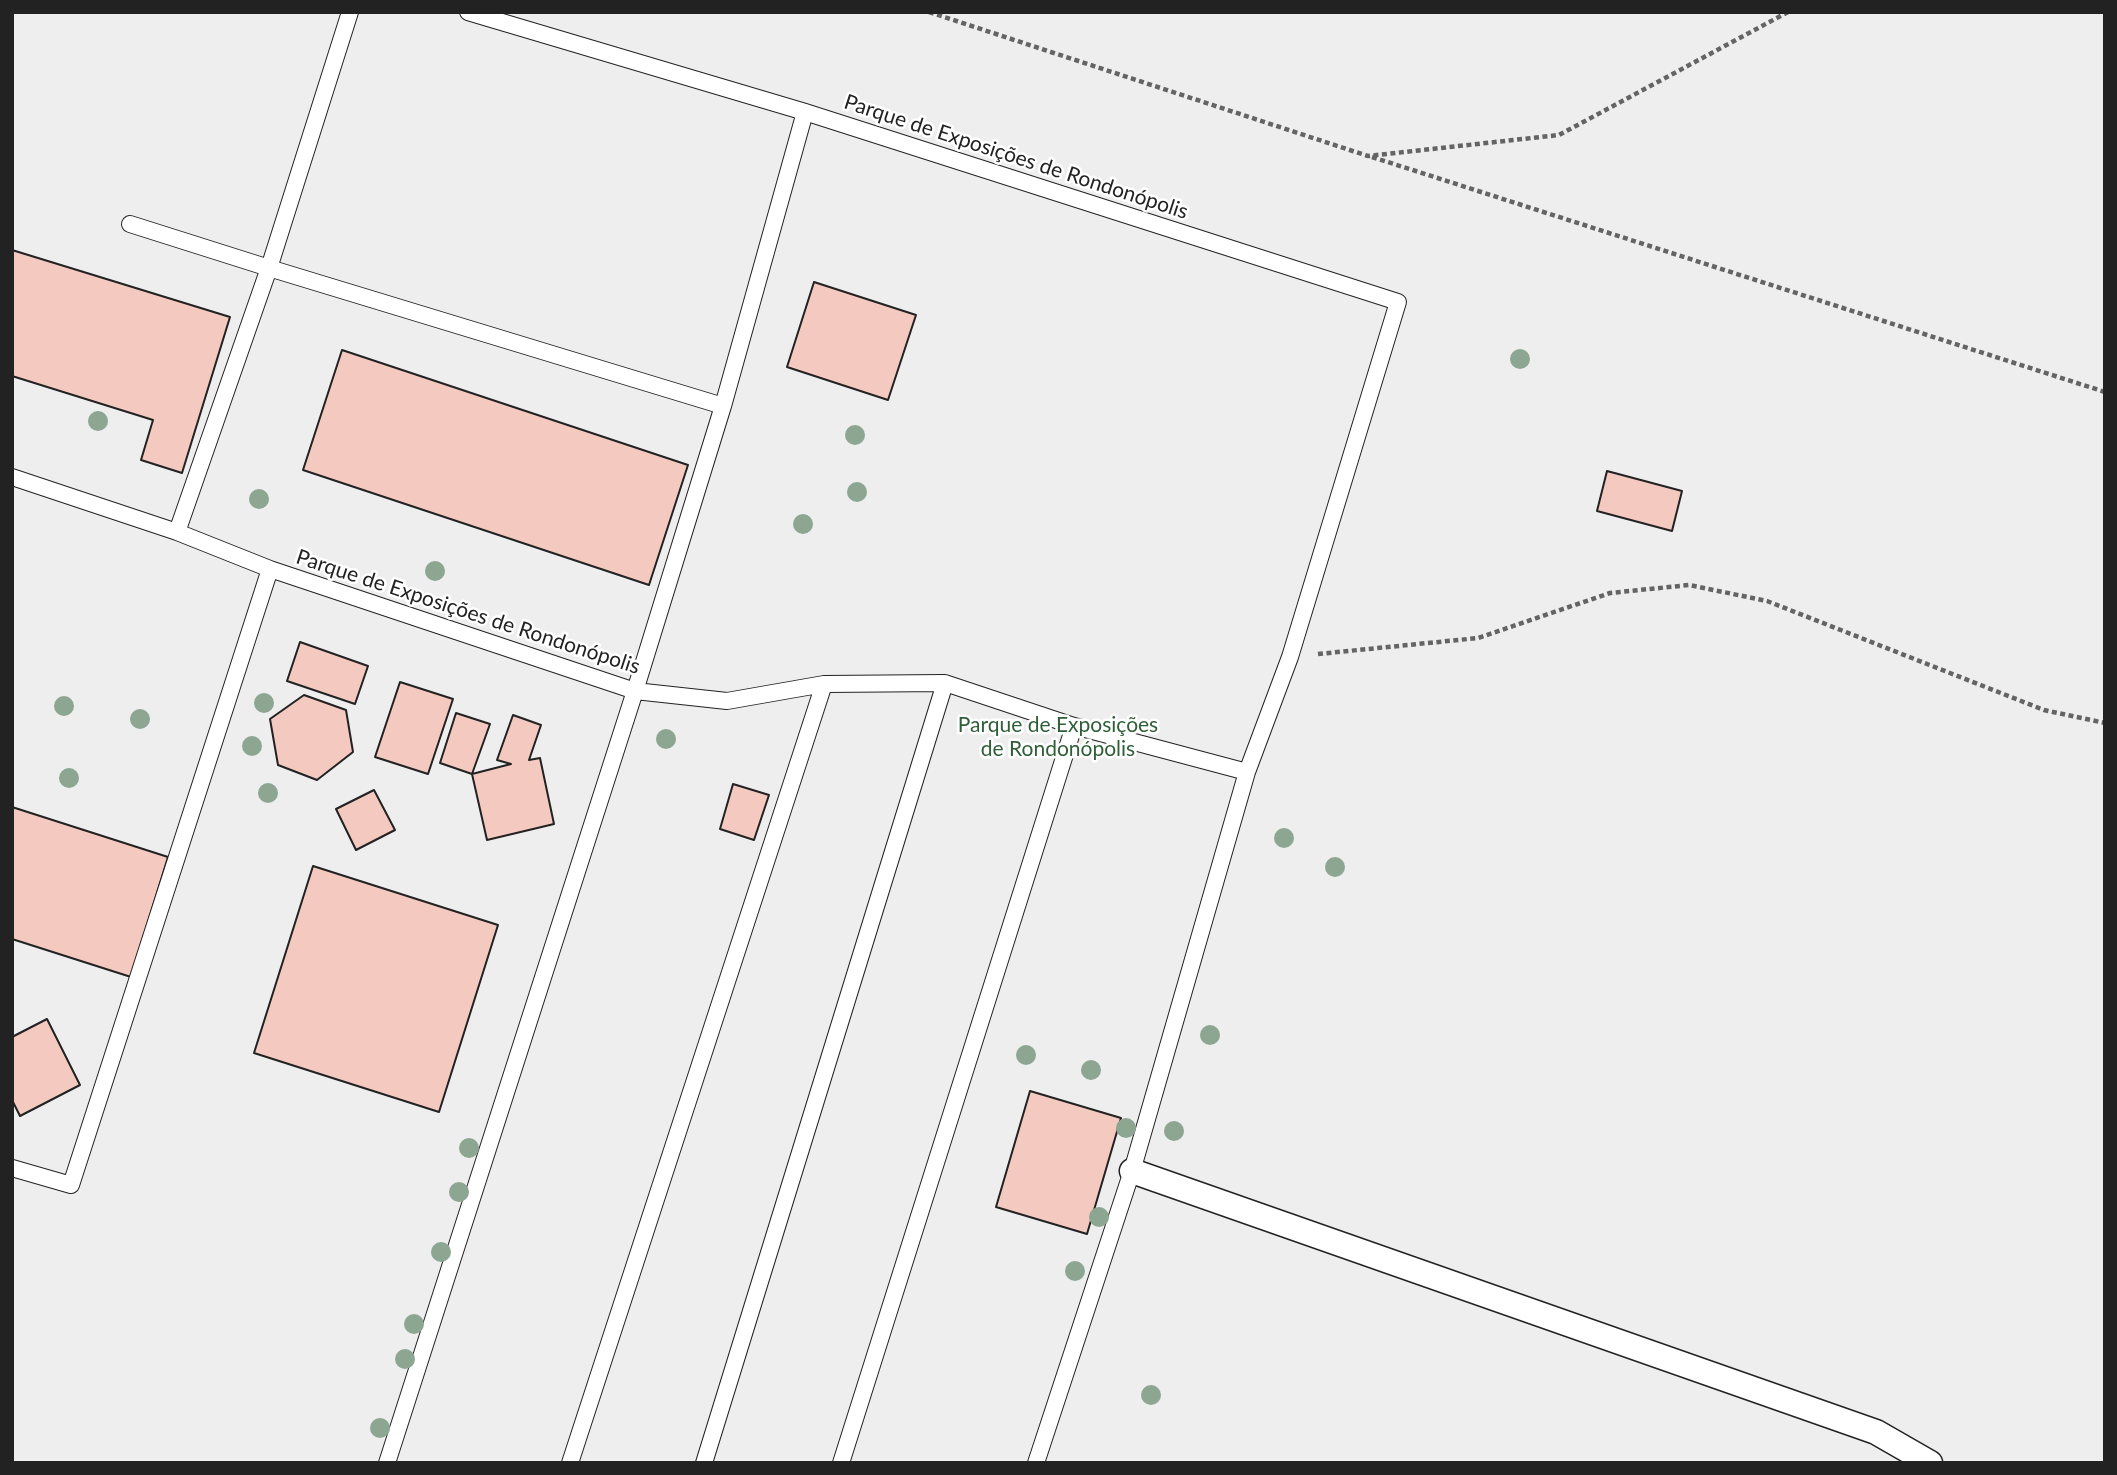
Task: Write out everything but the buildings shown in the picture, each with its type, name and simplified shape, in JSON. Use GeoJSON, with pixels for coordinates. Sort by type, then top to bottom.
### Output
{"type":"FeatureCollection","features":[{"type":"Feature","properties":{"kind":"street"},"geometry":{"type":"LineString","coordinates":[[1132,1171],[1876,1432],[1930,1463]]}},
{"type":"Feature","properties":{"kind":"lane"},"geometry":{"type":"LineString","coordinates":[[177,532],[269,268],[349,12]]}},
{"type":"Feature","properties":{"kind":"lane","name":"Parque de Exposições de Rondonópolis"},"geometry":{"type":"LineString","coordinates":[[468,12],[805,112],[1398,302],[1290,657],[1247,772],[1132,1171],[1036,1463]]}},
{"type":"Feature","properties":{"kind":"lane"},"geometry":{"type":"LineString","coordinates":[[387,1463],[635,691],[723,406],[805,112]]}},
{"type":"Feature","properties":{"kind":"lane"},"geometry":{"type":"LineString","coordinates":[[130,223],[723,406]]}},
{"type":"Feature","properties":{"kind":"lane","name":"Parque de Exposições de Rondonópolis"},"geometry":{"type":"LineString","coordinates":[[12,477],[177,532],[270,569],[635,691],[727,701],[824,684],[945,683],[1074,726],[1247,772]]}},
{"type":"Feature","properties":{"kind":"lane"},"geometry":{"type":"LineString","coordinates":[[12,1168],[71,1185],[270,569]]}},
{"type":"Feature","properties":{"kind":"lane"},"geometry":{"type":"LineString","coordinates":[[704,1463],[945,683]]}},
{"type":"Feature","properties":{"kind":"lane"},"geometry":{"type":"LineString","coordinates":[[570,1463],[824,684]]}},
{"type":"Feature","properties":{"kind":"lane"},"geometry":{"type":"LineString","coordinates":[[841,1463],[1074,726]]}},
{"type":"Feature","properties":{"kind":"path"},"geometry":{"type":"LineString","coordinates":[[929,12],[2105,392]]}},
{"type":"Feature","properties":{"kind":"path"},"geometry":{"type":"LineString","coordinates":[[1368,156],[1559,135],[1788,12]]}},
{"type":"Feature","properties":{"kind":"path"},"geometry":{"type":"LineString","coordinates":[[1290,657],[1478,638],[1610,593],[1689,586],[1767,601],[2044,710],[2105,723]]}},
{"type":"Feature","properties":{"kind":"green space","name":"Parque de Exposições de Rondonópolis"},"geometry":{"type":"Polygon","coordinates":[[[12,12],[2105,12],[2105,1463],[12,1463],[12,12]]]}}]}
